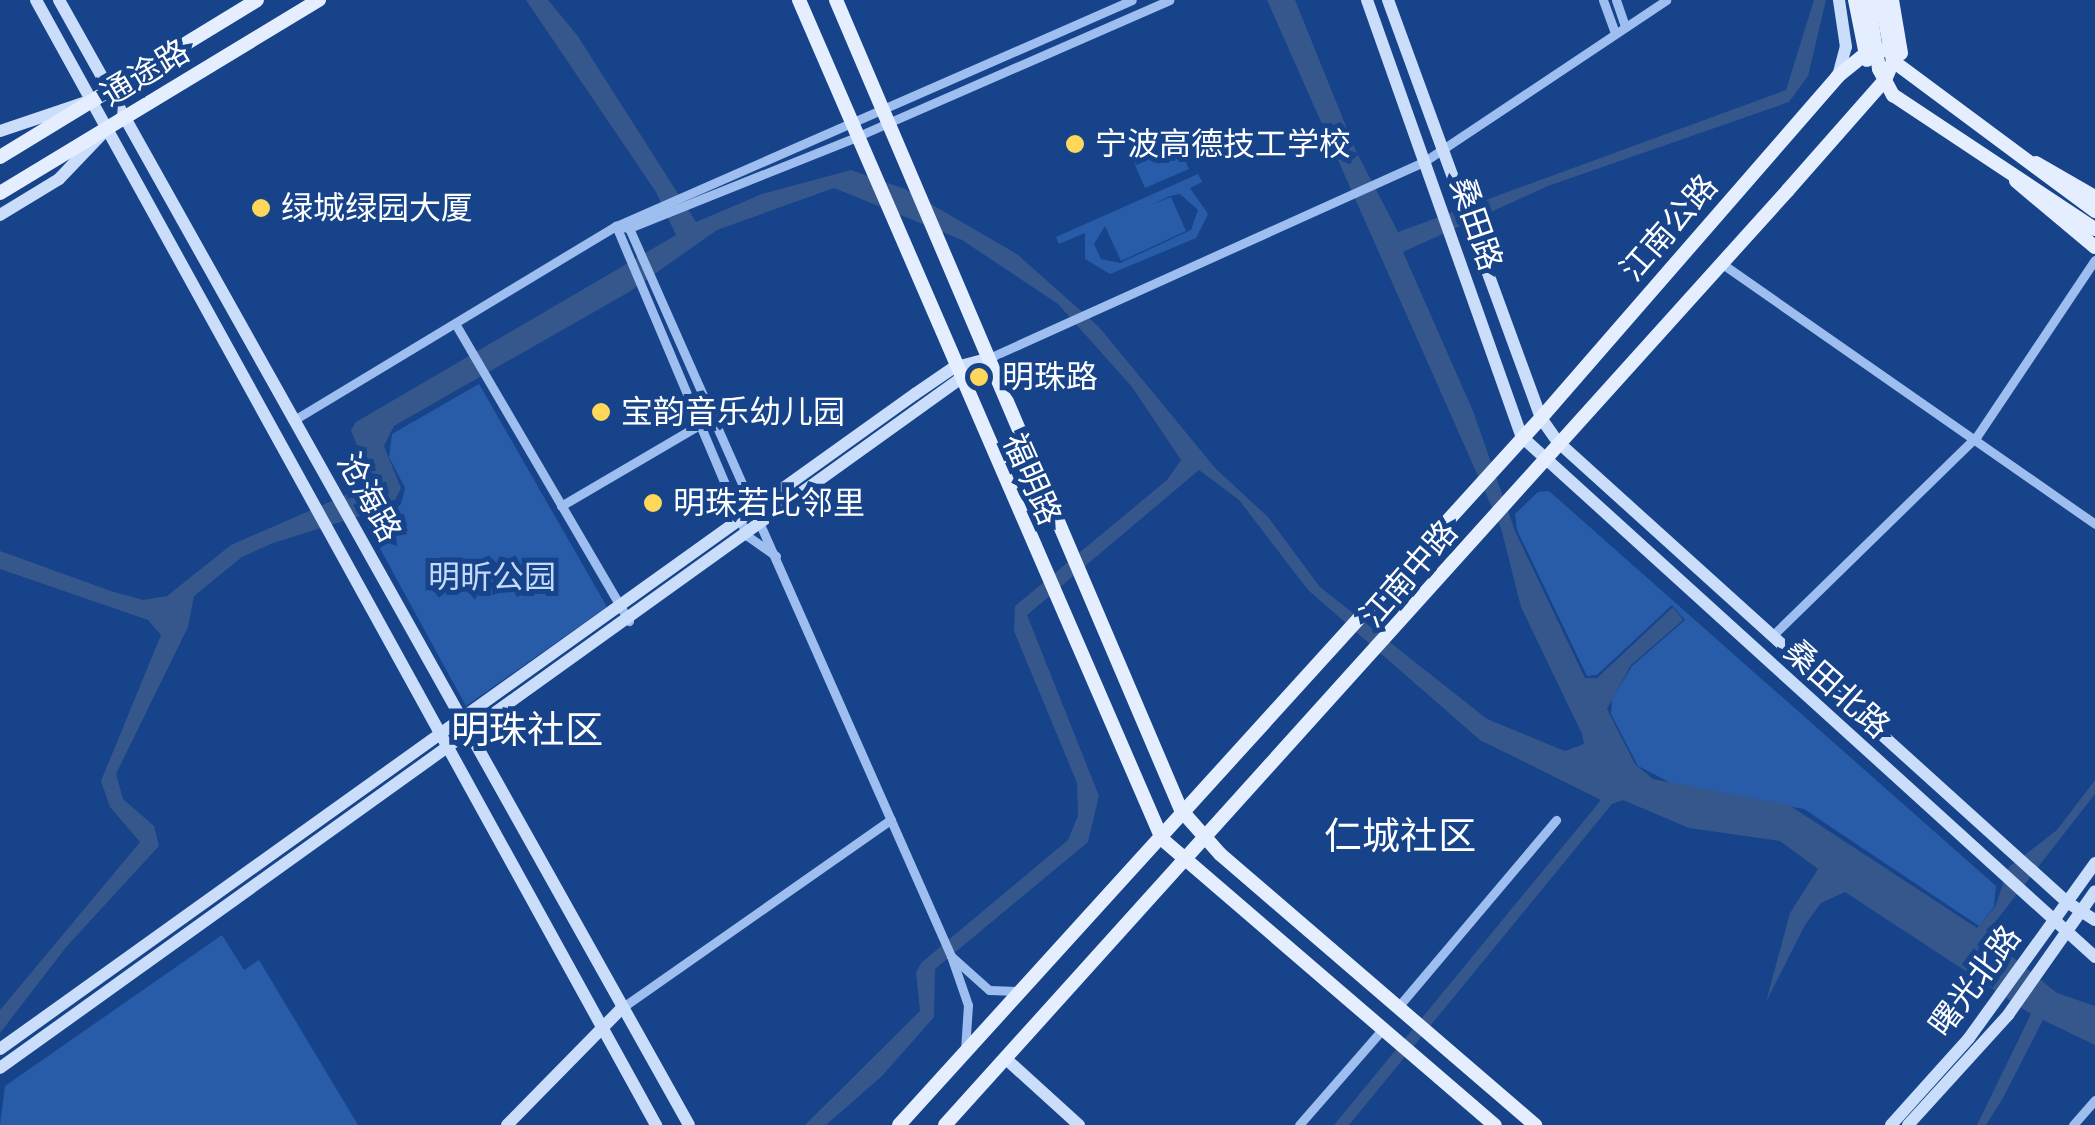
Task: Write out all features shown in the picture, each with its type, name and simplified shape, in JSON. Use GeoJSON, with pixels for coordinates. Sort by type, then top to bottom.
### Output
{"type":"FeatureCollection","features":[{"type":"Feature","properties":{"kind":"main road","name":"沧海路"},"geometry":{"type":"LineString","coordinates":[[36,0],[656,1125]]}},
{"type":"Feature","properties":{"kind":"main road","name":"沧海路"},"geometry":{"type":"LineString","coordinates":[[59,0],[689,1125]]}},
{"type":"Feature","properties":{"kind":"main road","name":"通途路"},"geometry":{"type":"LineString","coordinates":[[0,157],[257,0]]}},
{"type":"Feature","properties":{"kind":"main road","name":"通途路"},"geometry":{"type":"LineString","coordinates":[[0,194],[319,0]]}},
{"type":"Feature","properties":{"kind":"main road","name":"福明路"},"geometry":{"type":"LineString","coordinates":[[799,0],[957,376],[1162,840],[1180,862],[1495,1125]]}},
{"type":"Feature","properties":{"kind":"main road","name":"福明路"},"geometry":{"type":"LineString","coordinates":[[836,0],[1181,810],[1200,836],[1535,1125]]}},
{"type":"Feature","properties":{"kind":"main road","name":"桑田路"},"geometry":{"type":"LineString","coordinates":[[1367,0],[1522,437],[1542,462]]}},
{"type":"Feature","properties":{"kind":"main road","name":"桑田路"},"geometry":{"type":"LineString","coordinates":[[1388,0],[1541,418],[1558,442]]}},
{"type":"Feature","properties":{"kind":"main road"},"geometry":{"type":"LineString","coordinates":[[1838,76],[1846,47],[1839,0]]}},
{"type":"Feature","properties":{"kind":"main road"},"geometry":{"type":"LineString","coordinates":[[1855,0],[1906,106],[2095,211]]}},
{"type":"Feature","properties":{"kind":"main road"},"geometry":{"type":"LineString","coordinates":[[1868,0],[1884,59],[1916,79],[2095,230]]}},
{"type":"Feature","properties":{"kind":"main road"},"geometry":{"type":"LineString","coordinates":[[1880,0],[1884,59]]}},
{"type":"Feature","properties":{"kind":"main road"},"geometry":{"type":"LineString","coordinates":[[1884,59],[1892,0]]}},
{"type":"Feature","properties":{"kind":"main road","name":"江南公路"},"geometry":{"type":"LineString","coordinates":[[1494,468],[1838,76],[1884,59]]}},
{"type":"Feature","properties":{"kind":"main road","name":"江南中路"},"geometry":{"type":"LineString","coordinates":[[945,1125],[1200,836],[1392,635],[1558,442],[1721,264],[1884,59]]}},
{"type":"Feature","properties":{"kind":"main road"},"geometry":{"type":"LineString","coordinates":[[0,131],[93,100]]}},
{"type":"Feature","properties":{"kind":"main road"},"geometry":{"type":"LineString","coordinates":[[0,215],[59,179],[109,128]]}},
{"type":"Feature","properties":{"kind":"main road"},"geometry":{"type":"LineString","coordinates":[[2011,163],[2054,170],[2095,196]]}},
{"type":"Feature","properties":{"kind":"main road"},"geometry":{"type":"LineString","coordinates":[[2011,163],[2029,198],[2095,247]]}},
{"type":"Feature","properties":{"kind":"main road"},"geometry":{"type":"LineString","coordinates":[[0,1049],[740,519],[989,358]]}},
{"type":"Feature","properties":{"kind":"main road"},"geometry":{"type":"LineString","coordinates":[[0,1068],[471,736],[747,536],[957,376]]}},
{"type":"Feature","properties":{"kind":"main road","name":"桑田北路"},"geometry":{"type":"LineString","coordinates":[[1558,442],[2040,878],[2095,920]]}},
{"type":"Feature","properties":{"kind":"main road","name":"桑田北路"},"geometry":{"type":"LineString","coordinates":[[1542,462],[2095,957]]}},
{"type":"Feature","properties":{"kind":"main road","name":"江南中路"},"geometry":{"type":"LineString","coordinates":[[899,1125],[1162,840],[1181,810],[1494,468]]}},
{"type":"Feature","properties":{"kind":"main road","name":"曙光北路"},"geometry":{"type":"LineString","coordinates":[[1891,1125],[1993,1006],[2095,864]]}},
{"type":"Feature","properties":{"kind":"main road","name":"曙光北路"},"geometry":{"type":"LineString","coordinates":[[1908,1125],[2008,1014],[2095,891]]}},
{"type":"Feature","properties":{"kind":"main road"},"geometry":{"type":"LineString","coordinates":[[507,1125],[623,1007]]}},
{"type":"Feature","properties":{"kind":"main road"},"geometry":{"type":"LineString","coordinates":[[1005,1058],[1079,1125]]}},
{"type":"Feature","properties":{"kind":"street"},"geometry":{"type":"LineString","coordinates":[[294,420],[616,226],[854,130],[1132,0]]}},
{"type":"Feature","properties":{"kind":"street"},"geometry":{"type":"LineString","coordinates":[[888,115],[1169,0]]}},
{"type":"Feature","properties":{"kind":"street"},"geometry":{"type":"LineString","coordinates":[[1603,0],[1615,33]]}},
{"type":"Feature","properties":{"kind":"street"},"geometry":{"type":"LineString","coordinates":[[1616,0],[1625,26]]}},
{"type":"Feature","properties":{"kind":"street"},"geometry":{"type":"LineString","coordinates":[[989,358],[1443,152],[1666,0]]}},
{"type":"Feature","properties":{"kind":"street"},"geometry":{"type":"LineString","coordinates":[[616,226],[629,228],[660,210]]}},
{"type":"Feature","properties":{"kind":"street"},"geometry":{"type":"LineString","coordinates":[[616,226],[645,284],[747,536],[776,556]]}},
{"type":"Feature","properties":{"kind":"street"},"geometry":{"type":"LineString","coordinates":[[629,228],[630,249]]}},
{"type":"Feature","properties":{"kind":"street"},"geometry":{"type":"LineString","coordinates":[[1772,636],[1977,436],[2095,260]]}},
{"type":"Feature","properties":{"kind":"street"},"geometry":{"type":"LineString","coordinates":[[1721,264],[1977,436],[2095,524]]}},
{"type":"Feature","properties":{"kind":"street"},"geometry":{"type":"LineString","coordinates":[[645,284],[776,556],[951,956],[968,1005],[964,1054]]}},
{"type":"Feature","properties":{"kind":"street"},"geometry":{"type":"LineString","coordinates":[[456,325],[628,621]]}},
{"type":"Feature","properties":{"kind":"street"},"geometry":{"type":"LineString","coordinates":[[561,506],[711,418]]}},
{"type":"Feature","properties":{"kind":"street"},"geometry":{"type":"LineString","coordinates":[[623,1007],[891,820]]}},
{"type":"Feature","properties":{"kind":"street"},"geometry":{"type":"LineString","coordinates":[[1398,1007],[1556,820]]}},
{"type":"Feature","properties":{"kind":"street"},"geometry":{"type":"LineString","coordinates":[[951,956],[989,990],[1022,991]]}},
{"type":"Feature","properties":{"kind":"street"},"geometry":{"type":"LineString","coordinates":[[1299,1125],[1382,1030]]}},
{"type":"Feature","properties":{"kind":"street"},"geometry":{"type":"LineString","coordinates":[[2073,1125],[2095,1100]]}},
{"type":"Feature","properties":{"kind":"green space"},"geometry":{"type":"Polygon","coordinates":[[[1172,132],[1189,169],[1145,188],[1129,151],[1172,132]]]}},
{"type":"Feature","properties":{"kind":"green space"},"geometry":{"type":"Polygon","coordinates":[[[1198,174],[1202,182],[1190,188],[1208,214],[1196,238],[1110,274],[1085,259],[1085,233],[1059,244],[1056,237],[1198,174]],[[1180,194],[1170,196],[1151,205],[1171,197],[1186,231],[1121,261],[1105,226],[1094,244],[1101,259],[1120,263],[1191,230],[1198,210],[1180,194]]]}},
{"type":"Feature","properties":{"kind":"green space","name":"明昕公园"},"geometry":{"type":"Polygon","coordinates":[[[479,384],[607,607],[466,706],[365,521],[389,516],[401,504],[405,488],[389,457],[392,434],[479,384]]]}},
{"type":"Feature","properties":{"kind":"green space"},"geometry":{"type":"Polygon","coordinates":[[[1549,491],[1996,886],[1994,907],[1979,926],[1804,809],[1677,786],[1638,766],[1611,714],[1612,699],[1632,666],[1685,620],[1672,605],[1597,675],[1587,676],[1517,530],[1515,514],[1538,492],[1549,491]]]}},
{"type":"Feature","properties":{"kind":"green space"},"geometry":{"type":"Polygon","coordinates":[[[222,935],[244,970],[259,960],[358,1125],[0,1125],[5,1086],[222,935]]]}},
{"type":"Feature","properties":{"kind":"shaded area"},"geometry":{"type":"Polygon","coordinates":[[[526,0],[548,0],[577,35],[696,222],[762,194],[851,170],[905,189],[1017,254],[1099,327],[1216,469],[1268,517],[1320,587],[1487,719],[1565,751],[1584,744],[1582,734],[1521,607],[1501,528],[1267,0],[1295,0],[1356,151],[1398,232],[1786,90],[1814,0],[1826,0],[1808,76],[1789,102],[1548,186],[1403,252],[1473,411],[1515,531],[1585,678],[1597,678],[1673,607],[1683,620],[1631,665],[1607,709],[1635,764],[1653,779],[1789,805],[1977,928],[1995,907],[2009,867],[2057,830],[2095,780],[2095,794],[1985,935],[2057,993],[2095,1006],[2095,1045],[2043,1020],[2003,1098],[1986,1125],[1977,1125],[2031,1014],[1845,892],[1821,903],[1805,925],[1766,1002],[1790,913],[1818,869],[1780,841],[1689,828],[1623,800],[1612,804],[1349,1125],[1334,1125],[1601,800],[1480,740],[1308,590],[1239,500],[1199,470],[1027,615],[1099,796],[1088,842],[935,969],[934,1017],[882,1076],[826,1125],[805,1125],[920,1011],[916,973],[921,963],[1068,840],[1078,816],[1077,783],[1014,631],[1015,606],[1167,480],[1181,460],[1132,387],[1058,304],[962,240],[834,188],[717,230],[629,292],[394,426],[384,446],[401,488],[392,506],[273,543],[242,557],[194,596],[188,627],[116,774],[123,799],[154,826],[159,846],[67,946],[0,1033],[0,1010],[140,842],[110,807],[101,781],[161,635],[148,620],[0,569],[0,551],[143,600],[167,596],[231,545],[364,487],[368,476],[351,430],[356,422],[676,235],[656,192],[526,0]]]}},
{"type":"Feature","properties":{"kind":"place","name":"宁波高德技工学校"},"geometry":{"type":"Point","coordinates":[1075,144]}},
{"type":"Feature","properties":{"kind":"place","name":"绿城绿园大厦"},"geometry":{"type":"Point","coordinates":[261,208]}},
{"type":"Feature","properties":{"kind":"place","name":"明珠路"},"geometry":{"type":"Point","coordinates":[979,377]}},
{"type":"Feature","properties":{"kind":"place","name":"宝韵音乐幼儿园"},"geometry":{"type":"Point","coordinates":[601,412]}},
{"type":"Feature","properties":{"kind":"place","name":"明珠若比邻里"},"geometry":{"type":"Point","coordinates":[653,503]}},
{"type":"Feature","properties":{"kind":"district","name":"明珠社区"},"geometry":{"type":"Point","coordinates":[527,731]}},
{"type":"Feature","properties":{"kind":"district","name":"仁城社区"},"geometry":{"type":"Point","coordinates":[1400,837]}}]}
